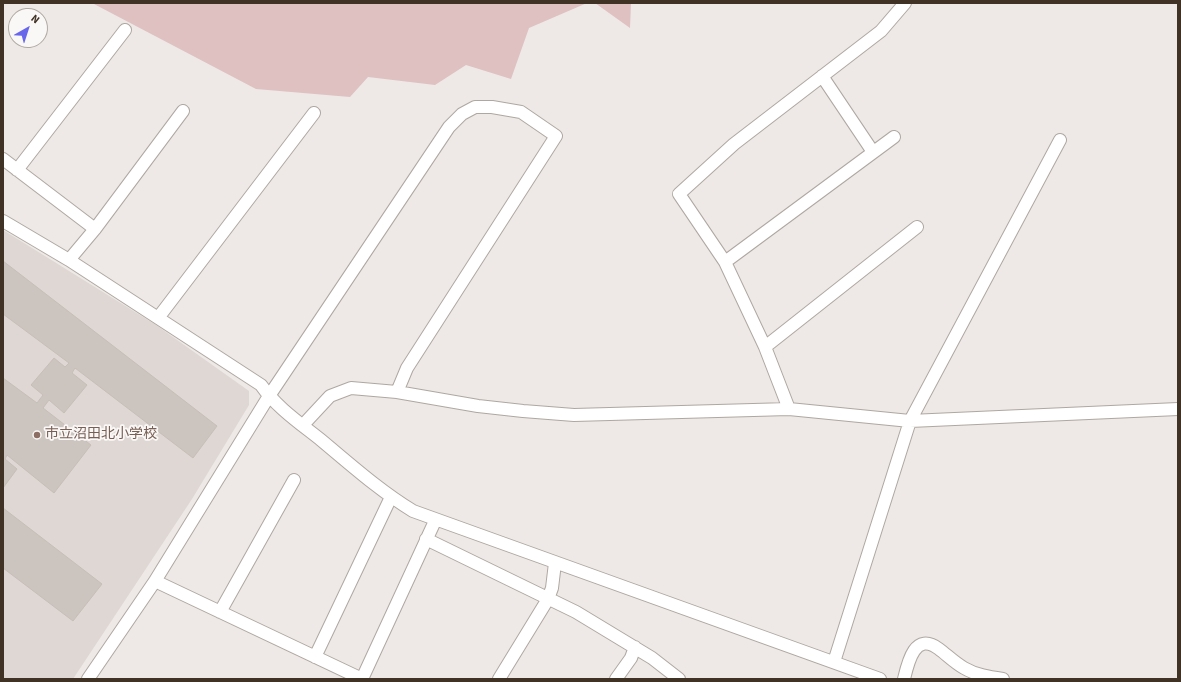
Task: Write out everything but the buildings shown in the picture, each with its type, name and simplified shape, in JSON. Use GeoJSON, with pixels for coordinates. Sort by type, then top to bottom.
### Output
{"type":"FeatureCollection","features":[{"type":"Feature","properties":{"kind":"street"},"geometry":{"type":"LineString","coordinates":[[790,409],[765,347],[724,262],[680,194],[734,144],[881,31],[905,3]]}},
{"type":"Feature","properties":{"kind":"street"},"geometry":{"type":"LineString","coordinates":[[17,170],[125,30]]}},
{"type":"Feature","properties":{"kind":"street"},"geometry":{"type":"LineString","coordinates":[[822,76],[873,152]]}},
{"type":"Feature","properties":{"kind":"street"},"geometry":{"type":"LineString","coordinates":[[88,679],[155,581],[269,396],[449,127],[462,114],[476,107],[507,108],[521,112],[556,136],[407,368],[397,392]]}},
{"type":"Feature","properties":{"kind":"street"},"geometry":{"type":"LineString","coordinates":[[70,260],[183,111]]}},
{"type":"Feature","properties":{"kind":"street"},"geometry":{"type":"LineString","coordinates":[[158,318],[314,113]]}},
{"type":"Feature","properties":{"kind":"street"},"geometry":{"type":"LineString","coordinates":[[724,262],[894,137]]}},
{"type":"Feature","properties":{"kind":"street"},"geometry":{"type":"LineString","coordinates":[[834,662],[910,421],[1060,140]]}},
{"type":"Feature","properties":{"kind":"street"},"geometry":{"type":"LineString","coordinates":[[3,159],[95,229]]}},
{"type":"Feature","properties":{"kind":"street"},"geometry":{"type":"LineString","coordinates":[[3,221],[70,260],[261,385],[269,396],[391,498],[413,511],[555,563],[645,593],[880,679]]}},
{"type":"Feature","properties":{"kind":"street"},"geometry":{"type":"LineString","coordinates":[[765,347],[917,227]]}},
{"type":"Feature","properties":{"kind":"street"},"geometry":{"type":"LineString","coordinates":[[303,425],[330,396],[351,388],[397,392],[478,406],[574,415],[790,409],[910,421],[1178,408]]}},
{"type":"Feature","properties":{"kind":"street"},"geometry":{"type":"LineString","coordinates":[[220,612],[294,480]]}},
{"type":"Feature","properties":{"kind":"street"},"geometry":{"type":"LineString","coordinates":[[315,657],[391,498]]}},
{"type":"Feature","properties":{"kind":"street"},"geometry":{"type":"LineString","coordinates":[[155,581],[362,679],[435,520]]}},
{"type":"Feature","properties":{"kind":"street"},"geometry":{"type":"LineString","coordinates":[[426,539],[576,612],[635,647],[679,679]]}},
{"type":"Feature","properties":{"kind":"street"},"geometry":{"type":"LineString","coordinates":[[499,679],[548,599],[552,588],[555,563]]}},
{"type":"Feature","properties":{"kind":"street"},"geometry":{"type":"LineString","coordinates":[[904,679],[911,654],[917,647],[923,644],[930,644],[938,648],[962,668],[978,675],[1003,679]]}},
{"type":"Feature","properties":{"kind":"street"},"geometry":{"type":"LineString","coordinates":[[616,679],[631,658],[635,647]]}},
{"type":"Feature","properties":{"kind":"shaded area"},"geometry":{"type":"Polygon","coordinates":[[[86,3],[587,3],[529,28],[511,79],[466,65],[435,85],[368,77],[350,97],[256,89],[94,4],[86,3]]]}},
{"type":"Feature","properties":{"kind":"shaded area"},"geometry":{"type":"Polygon","coordinates":[[[595,3],[631,3],[630,28],[595,3]]]}},
{"type":"Feature","properties":{"kind":"shaded area"},"geometry":{"type":"Polygon","coordinates":[[[3,230],[156,325],[249,391],[249,405],[192,499],[73,679],[3,679],[3,230]]]}},
{"type":"Feature","properties":{"kind":"place","name":"市立沼田北小学校"},"geometry":{"type":"Point","coordinates":[37,435]}}]}
